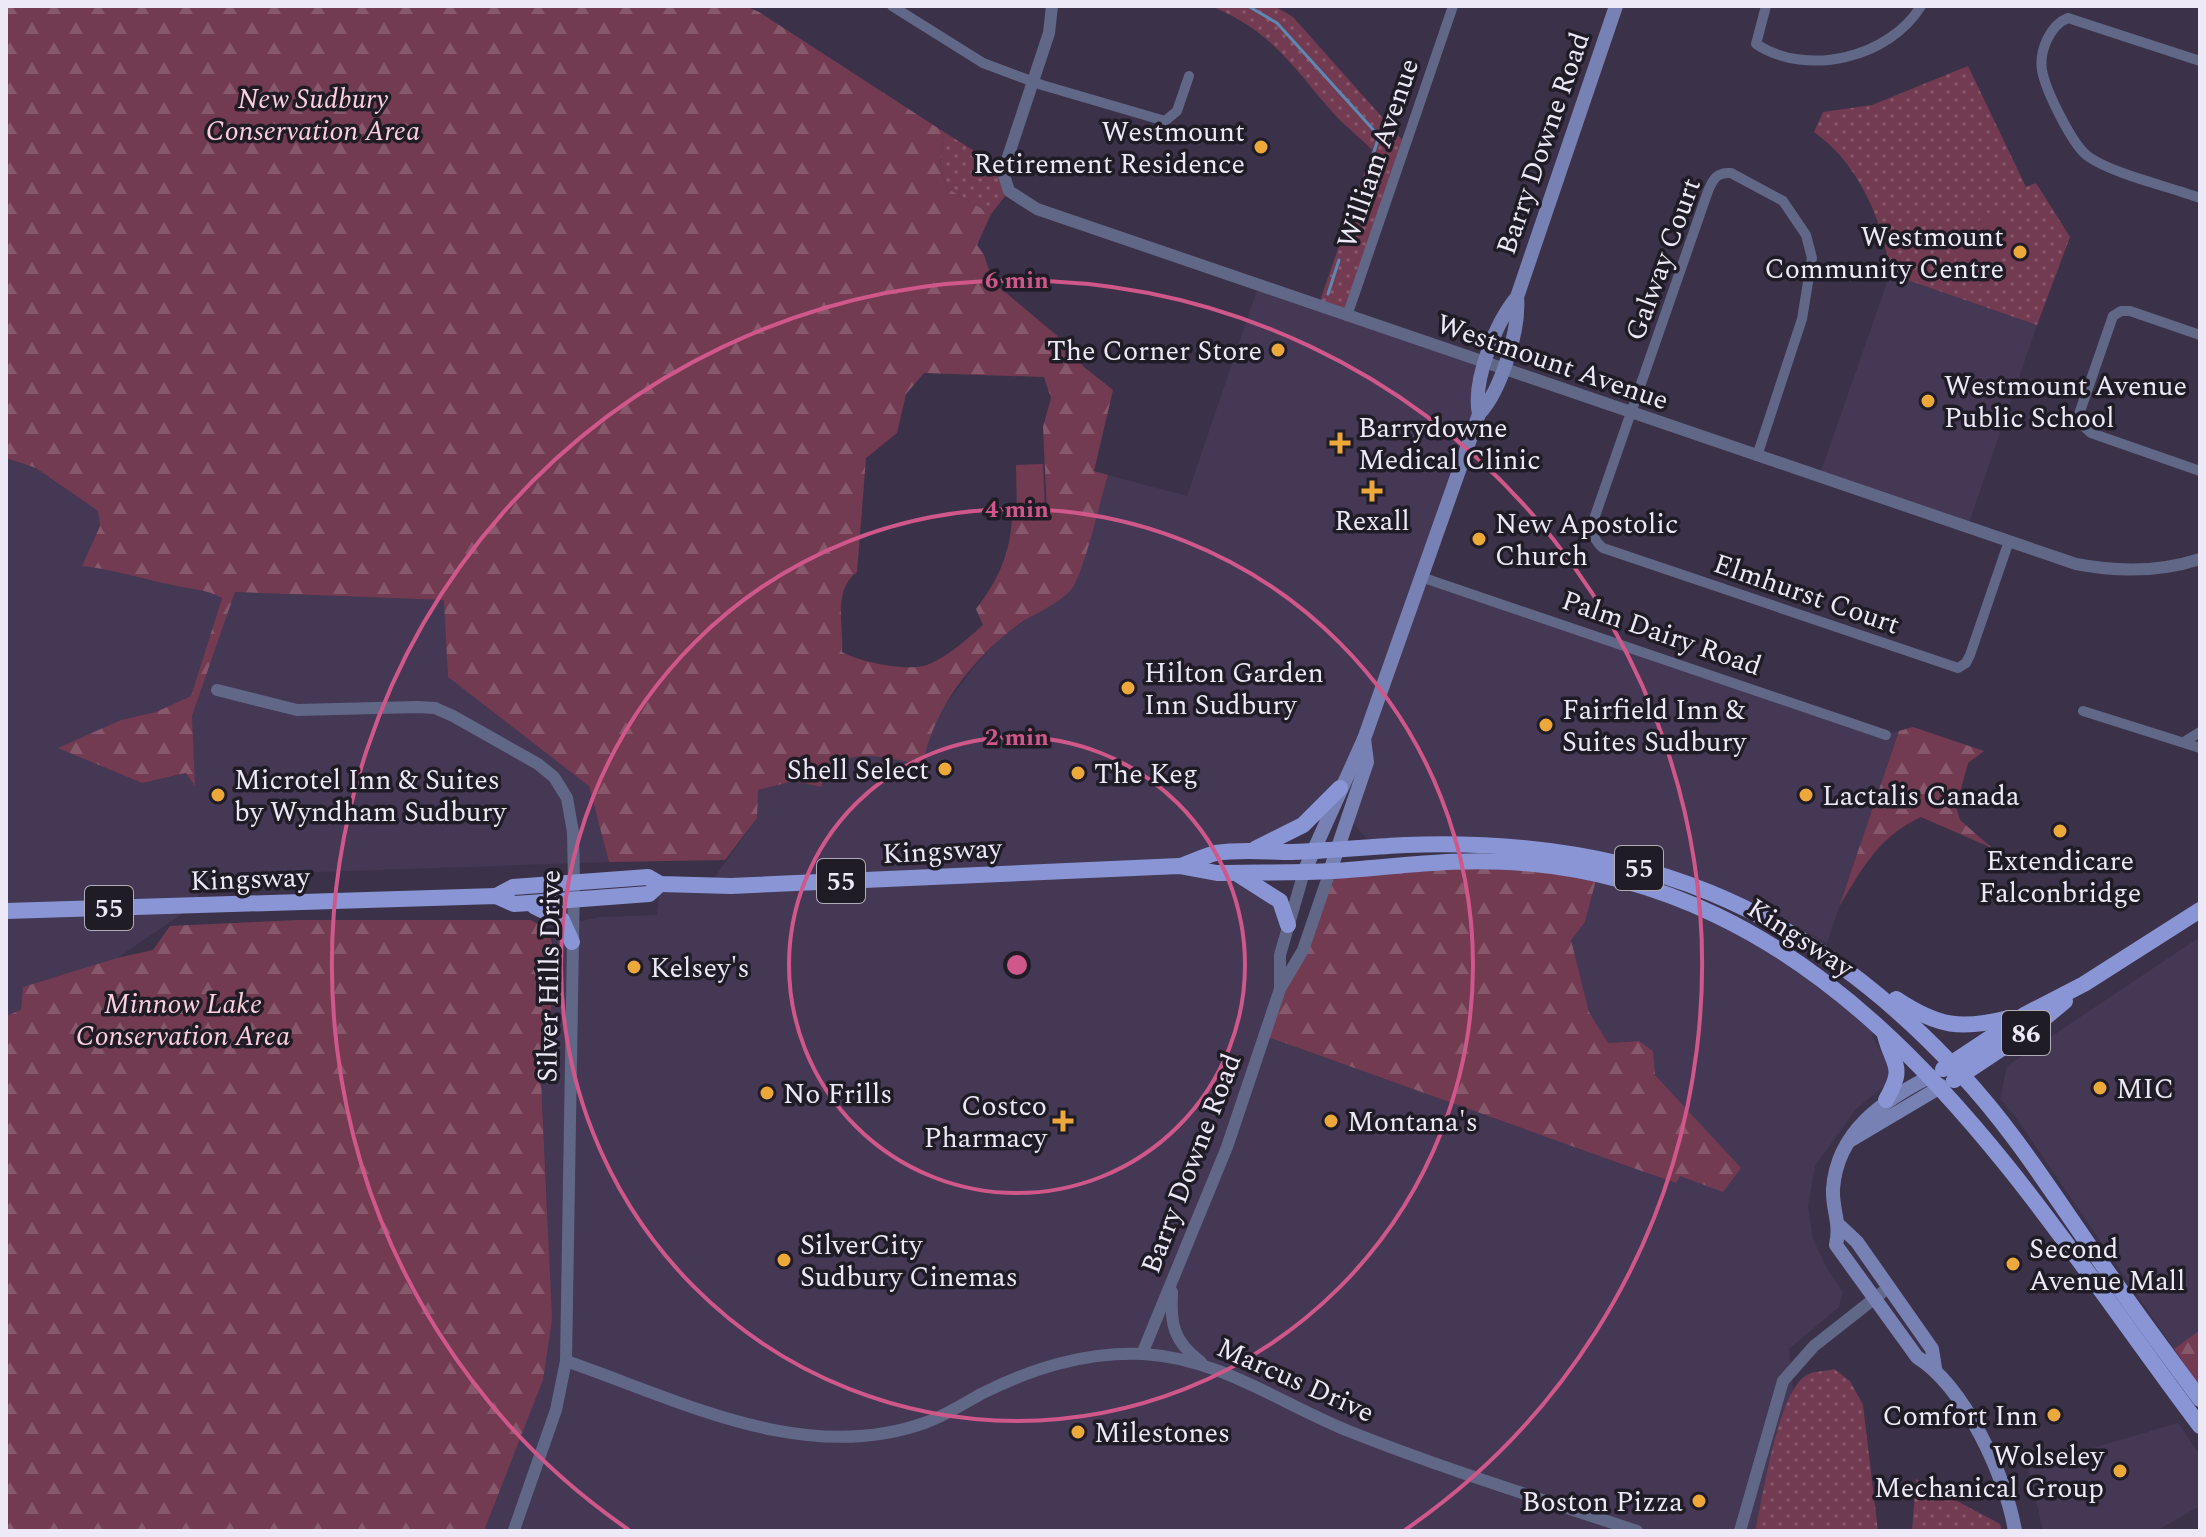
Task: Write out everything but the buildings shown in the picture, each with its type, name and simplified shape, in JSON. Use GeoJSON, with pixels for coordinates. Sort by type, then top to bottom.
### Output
{"type":"FeatureCollection","features":[{"type":"Feature","properties":{"kind":"main road","name":"Barry Downe Road"},"geometry":{"type":"LineString","coordinates":[[1479,414],[1475,396],[1486,363],[1503,314],[1517,297],[1616,6]]}},
{"type":"Feature","properties":{"kind":"main road","name":"Barry Downe Road"},"geometry":{"type":"LineString","coordinates":[[1304,872],[1364,739],[1479,414],[1490,402],[1519,319],[1517,297]]}},
{"type":"Feature","properties":{"kind":"main road","name":"Barry Downe Road"},"geometry":{"type":"LineString","coordinates":[[1330,871],[1367,762],[1364,739]]}},
{"type":"Feature","properties":{"kind":"main road"},"geometry":{"type":"LineString","coordinates":[[1247,853],[1303,825],[1340,788]]}},
{"type":"Feature","properties":{"kind":"main road","name":"Kingsway"},"geometry":{"type":"LineString","coordinates":[[1179,866],[1216,853],[1511,845],[1563,851],[1628,864],[1704,890],[1772,921],[1829,955],[1919,1029],[1957,1069],[2026,1156],[2200,1399]]}},
{"type":"Feature","properties":{"kind":"main road","name":"Kingsway"},"geometry":{"type":"LineString","coordinates":[[496,896],[513,887],[648,877],[660,884],[731,886],[1179,866],[1235,873],[1521,862],[1578,871],[1642,887],[1751,931],[1828,983],[1884,1029],[1937,1081],[1989,1142],[2200,1426]]}},
{"type":"Feature","properties":{"kind":"main road"},"geometry":{"type":"LineString","coordinates":[[1235,873],[1280,901],[1288,925]]}},
{"type":"Feature","properties":{"kind":"main road","name":"Kingsway"},"geometry":{"type":"LineString","coordinates":[[6,911],[496,896],[514,904],[649,894],[660,884]]}},
{"type":"Feature","properties":{"kind":"main road"},"geometry":{"type":"LineString","coordinates":[[529,903],[562,920],[572,942]]}},
{"type":"Feature","properties":{"kind":"main road","name":"86"},"geometry":{"type":"LineString","coordinates":[[1957,1069],[2026,1014],[2084,984],[2200,910]]}},
{"type":"Feature","properties":{"kind":"main road"},"geometry":{"type":"LineString","coordinates":[[1858,979],[1918,1013],[1952,1025],[1990,1025],[2026,1014]]}},
{"type":"Feature","properties":{"kind":"main road","name":"86"},"geometry":{"type":"LineString","coordinates":[[1937,1081],[2034,1027],[2084,984]]}},
{"type":"Feature","properties":{"kind":"main road"},"geometry":{"type":"LineString","coordinates":[[1884,1029],[1894,1052],[1897,1075],[1886,1100]]}},
{"type":"Feature","properties":{"kind":"main road"},"geometry":{"type":"LineString","coordinates":[[1937,1081],[1886,1100],[1867,1115],[1851,1140],[1841,1157],[1833,1186],[1833,1201],[1840,1226],[1836,1245],[1917,1357],[1935,1368],[1970,1418],[2009,1499],[2015,1531]]}},
{"type":"Feature","properties":{"kind":"main road"},"geometry":{"type":"LineString","coordinates":[[1851,1140],[1937,1081]]}},
{"type":"Feature","properties":{"kind":"main road"},"geometry":{"type":"LineString","coordinates":[[1840,1226],[1857,1242],[1932,1349],[1935,1368]]}},
{"type":"Feature","properties":{"kind":"street"},"geometry":{"type":"LineString","coordinates":[[892,6],[983,63],[1032,82],[1165,121],[1177,111],[1189,76]]}},
{"type":"Feature","properties":{"kind":"street","name":"Westmount Avenue"},"geometry":{"type":"LineString","coordinates":[[1052,6],[1049,33],[1004,162],[1005,181],[1018,198],[1061,219],[2009,541],[2101,569],[2149,569],[2200,559]]}},
{"type":"Feature","properties":{"kind":"street","name":"William Avenue"},"geometry":{"type":"LineString","coordinates":[[1347,316],[1453,6]]}},
{"type":"Feature","properties":{"kind":"street"},"geometry":{"type":"LineString","coordinates":[[1766,6],[1756,44],[1792,58],[1835,60],[1903,31],[1921,6]]}},
{"type":"Feature","properties":{"kind":"street"},"geometry":{"type":"LineString","coordinates":[[2200,61],[2068,18],[2055,25],[2042,65],[2060,113],[2087,156],[2200,198]]}},
{"type":"Feature","properties":{"kind":"street","name":"Galway Court"},"geometry":{"type":"LineString","coordinates":[[1633,413],[1708,191],[1714,178],[1722,172],[1731,173],[1783,201],[1806,235],[1812,258],[1802,319],[1757,456]]}},
{"type":"Feature","properties":{"kind":"street"},"geometry":{"type":"LineString","coordinates":[[2200,335],[2130,311],[2121,311],[2113,316],[2077,420],[2091,433],[2200,471]]}},
{"type":"Feature","properties":{"kind":"street","name":"Elmhurst Court"},"geometry":{"type":"LineString","coordinates":[[1633,413],[1595,516],[1593,536],[1603,548],[1932,662],[1958,668],[1966,663],[2009,541]]}},
{"type":"Feature","properties":{"kind":"street","name":"Palm Dairy Road"},"geometry":{"type":"LineString","coordinates":[[1421,577],[1886,735]]}},
{"type":"Feature","properties":{"kind":"street","name":"Silver Hills Drive"},"geometry":{"type":"LineString","coordinates":[[217,690],[297,710],[435,708],[538,764],[554,777],[567,798],[573,832],[574,900],[566,1361],[556,1410],[514,1530]]}},
{"type":"Feature","properties":{"kind":"street"},"geometry":{"type":"LineString","coordinates":[[2083,711],[2200,748]]}},
{"type":"Feature","properties":{"kind":"street"},"geometry":{"type":"LineString","coordinates":[[2184,742],[2200,732]]}},
{"type":"Feature","properties":{"kind":"street","name":"Barry Downe Road"},"geometry":{"type":"LineString","coordinates":[[1142,1354],[1227,1147],[1280,989],[1303,950],[1330,871]]}},
{"type":"Feature","properties":{"kind":"street","name":"Barry Downe Road"},"geometry":{"type":"LineString","coordinates":[[1280,989],[1280,955],[1304,872]]}},
{"type":"Feature","properties":{"kind":"street"},"geometry":{"type":"LineString","coordinates":[[1173,1281],[1171,1325],[1184,1348],[1202,1362]]}},
{"type":"Feature","properties":{"kind":"street"},"geometry":{"type":"LineString","coordinates":[[1740,1531],[1783,1381],[1814,1346],[1889,1287]]}},
{"type":"Feature","properties":{"kind":"street","name":"Marcus Drive"},"geometry":{"type":"LineString","coordinates":[[566,1361],[762,1428],[838,1438],[899,1431],[928,1421],[1047,1365],[1113,1354],[1142,1354],[1202,1362],[1370,1439],[1637,1531]]}},
{"type":"Feature","properties":{"kind":"shaded area","name":"Westmount Avenue Public School"},"geometry":{"type":"Polygon","coordinates":[[[1890,274],[2037,325],[1968,526],[1819,477],[1890,274]]]}},
{"type":"Feature","properties":{"kind":"shaded area"},"geometry":{"type":"Polygon","coordinates":[[[1258,287],[1485,364],[1479,414],[1422,573],[1887,734],[1899,731],[1827,943],[1766,909],[1712,887],[1554,844],[1465,836],[1392,845],[1366,838],[1352,822],[1368,762],[1285,836],[1180,866],[1235,873],[1283,910],[1280,989],[1265,1036],[1675,1183],[1693,1119],[1655,1075],[1639,1041],[1608,1043],[1589,1012],[1571,940],[1585,922],[1597,876],[1701,909],[1876,1023],[1872,1036],[1891,1069],[1887,1084],[1856,1109],[1815,1166],[1808,1206],[1813,1239],[1843,1292],[1839,1307],[1789,1349],[1793,1390],[1780,1422],[1755,1531],[484,1531],[543,1380],[548,1222],[541,1080],[551,1042],[553,927],[600,917],[657,915],[660,888],[708,886],[750,828],[758,790],[794,781],[821,787],[827,770],[838,760],[861,756],[893,757],[923,764],[927,741],[941,711],[974,667],[1001,637],[1072,588],[1108,475],[1187,496],[1258,287]]]}},
{"type":"Feature","properties":{"kind":"shaded area"},"geometry":{"type":"Polygon","coordinates":[[[6,458],[36,468],[98,511],[100,525],[83,566],[113,569],[170,585],[205,589],[222,597],[191,696],[156,712],[121,720],[60,748],[142,783],[187,773],[194,784],[192,716],[235,592],[445,600],[448,677],[589,786],[609,862],[201,876],[197,904],[117,958],[24,987],[21,1010],[6,1016],[6,458]]]}},
{"type":"Feature","properties":{"kind":"shaded area"},"geometry":{"type":"Polygon","coordinates":[[[2200,937],[2200,1330],[2174,1349],[2015,1116],[2000,1099],[2007,1066],[2200,937]]]}},
{"type":"Feature","properties":{"kind":"shaded area"},"geometry":{"type":"Polygon","coordinates":[[[2178,1423],[2200,1455],[2200,1506],[2156,1531],[2043,1531],[2028,1467],[2178,1423]]]}},
{"type":"Feature","properties":{"kind":"green space","name":"New Sudbury Conservation Area"},"geometry":{"type":"Polygon","coordinates":[[[6,6],[745,6],[759,12],[944,132],[940,166],[947,188],[991,214],[977,245],[984,255],[993,282],[1061,339],[1084,367],[1113,390],[1094,471],[1108,475],[1078,578],[1069,592],[1005,635],[973,667],[946,704],[928,744],[923,765],[864,756],[838,763],[821,787],[794,781],[758,790],[757,818],[725,860],[609,862],[589,786],[448,677],[444,600],[235,592],[192,716],[195,786],[186,773],[142,783],[58,748],[121,720],[156,712],[191,696],[222,598],[202,590],[82,566],[100,526],[98,511],[36,468],[6,458],[6,6]],[[924,373],[906,394],[897,433],[866,458],[857,572],[844,588],[842,598],[842,652],[884,665],[918,667],[942,657],[983,625],[976,609],[1002,566],[1012,516],[1047,513],[1043,427],[1051,398],[1044,377],[924,373]]]}},
{"type":"Feature","properties":{"kind":"green space"},"geometry":{"type":"Polygon","coordinates":[[[1211,6],[1274,6],[1293,17],[1405,143],[1346,317],[1318,307],[1372,150],[1336,116],[1267,40],[1233,16],[1211,6]]]}},
{"type":"Feature","properties":{"kind":"green space"},"geometry":{"type":"Polygon","coordinates":[[[1968,66],[2026,187],[2036,183],[2070,237],[2037,325],[1890,274],[1882,234],[1866,195],[1844,160],[1814,132],[1823,112],[1872,105],[1968,66]]]}},
{"type":"Feature","properties":{"kind":"green space"},"geometry":{"type":"Polygon","coordinates":[[[944,132],[1003,169],[1009,191],[991,214],[947,188],[940,166],[944,132]]]}},
{"type":"Feature","properties":{"kind":"green space"},"geometry":{"type":"Polygon","coordinates":[[[1985,211],[2010,227],[1982,284],[1974,286],[1954,276],[1952,267],[1985,211]]]}},
{"type":"Feature","properties":{"kind":"green space"},"geometry":{"type":"Polygon","coordinates":[[[1043,464],[1045,511],[1017,512],[1016,465],[1043,464]]]}},
{"type":"Feature","properties":{"kind":"green space"},"geometry":{"type":"Polygon","coordinates":[[[1913,727],[1984,751],[1968,763],[1956,807],[1960,820],[1992,848],[1921,817],[1882,844],[1839,907],[1899,731],[1913,727]]]}},
{"type":"Feature","properties":{"kind":"green space"},"geometry":{"type":"Polygon","coordinates":[[[1464,864],[1597,876],[1585,922],[1571,940],[1589,1012],[1608,1043],[1639,1041],[1653,1051],[1655,1075],[1741,1168],[1723,1192],[1680,1176],[1676,1183],[1265,1036],[1304,950],[1330,871],[1464,864]]]}},
{"type":"Feature","properties":{"kind":"green space","name":"Minnow Lake Conservation Area"},"geometry":{"type":"Polygon","coordinates":[[[298,920],[531,920],[548,930],[552,943],[551,1042],[541,1080],[552,1319],[543,1380],[484,1531],[6,1531],[6,1016],[21,1010],[23,987],[153,950],[170,926],[298,920]]]}},
{"type":"Feature","properties":{"kind":"green space"},"geometry":{"type":"Polygon","coordinates":[[[2200,1330],[2200,1387],[2174,1349],[2200,1330]]]}},
{"type":"Feature","properties":{"kind":"green space"},"geometry":{"type":"Polygon","coordinates":[[[1834,1369],[1850,1381],[1863,1405],[1878,1531],[1755,1531],[1773,1445],[1789,1399],[1798,1383],[1809,1374],[1834,1369]]]}},
{"type":"Feature","properties":{"kind":"green space"},"geometry":{"type":"Polygon","coordinates":[[[1916,1479],[2000,1524],[2002,1531],[1912,1531],[1916,1479]]]}},
{"type":"Feature","properties":{"kind":"waterway"},"geometry":{"type":"LineString","coordinates":[[1248,6],[1277,23],[1379,136],[1349,231]]}},
{"type":"Feature","properties":{"kind":"waterway"},"geometry":{"type":"LineString","coordinates":[[1328,294],[1339,260]]}},
{"type":"Feature","properties":{"kind":"place","name":"Westmount Retirement Residence"},"geometry":{"type":"Point","coordinates":[1261,147]}},
{"type":"Feature","properties":{"kind":"place","name":"Westmount Community Centre"},"geometry":{"type":"Point","coordinates":[2020,252]}},
{"type":"Feature","properties":{"kind":"place","name":"The Corner Store"},"geometry":{"type":"Point","coordinates":[1278,350]}},
{"type":"Feature","properties":{"kind":"place","name":"Westmount Avenue Public School"},"geometry":{"type":"Point","coordinates":[1928,401]}},
{"type":"Feature","properties":{"kind":"place","name":"Barrydowne Medical Clinic"},"geometry":{"type":"Point","coordinates":[1340,443]}},
{"type":"Feature","properties":{"kind":"place","name":"Rexall"},"geometry":{"type":"Point","coordinates":[1372,491]}},
{"type":"Feature","properties":{"kind":"place","name":"New Apostolic Church"},"geometry":{"type":"Point","coordinates":[1479,539]}},
{"type":"Feature","properties":{"kind":"place","name":"Hilton Garden Inn Sudbury"},"geometry":{"type":"Point","coordinates":[1128,688]}},
{"type":"Feature","properties":{"kind":"place","name":"Fairfield Inn & Suites Sudbury"},"geometry":{"type":"Point","coordinates":[1546,725]}},
{"type":"Feature","properties":{"kind":"place","name":"Shell Select"},"geometry":{"type":"Point","coordinates":[945,769]}},
{"type":"Feature","properties":{"kind":"place","name":"The Keg"},"geometry":{"type":"Point","coordinates":[1078,773]}},
{"type":"Feature","properties":{"kind":"place","name":"Microtel Inn & Suites by Wyndham Sudbury"},"geometry":{"type":"Point","coordinates":[218,795]}},
{"type":"Feature","properties":{"kind":"place","name":"Lactalis Canada"},"geometry":{"type":"Point","coordinates":[1806,795]}},
{"type":"Feature","properties":{"kind":"place","name":"Extendicare Falconbridge"},"geometry":{"type":"Point","coordinates":[2060,831]}},
{"type":"Feature","properties":{"kind":"place","name":"Kelsey's"},"geometry":{"type":"Point","coordinates":[634,967]}},
{"type":"Feature","properties":{"kind":"place","name":"MIC"},"geometry":{"type":"Point","coordinates":[2100,1088]}},
{"type":"Feature","properties":{"kind":"place","name":"No Frills"},"geometry":{"type":"Point","coordinates":[767,1093]}},
{"type":"Feature","properties":{"kind":"place","name":"Costco Pharmacy"},"geometry":{"type":"Point","coordinates":[1063,1121]}},
{"type":"Feature","properties":{"kind":"place","name":"Montana's"},"geometry":{"type":"Point","coordinates":[1331,1121]}},
{"type":"Feature","properties":{"kind":"place","name":"SilverCity Sudbury Cinemas"},"geometry":{"type":"Point","coordinates":[784,1260]}},
{"type":"Feature","properties":{"kind":"place","name":"Second Avenue Mall"},"geometry":{"type":"Point","coordinates":[2013,1264]}},
{"type":"Feature","properties":{"kind":"place","name":"Comfort Inn"},"geometry":{"type":"Point","coordinates":[2054,1415]}},
{"type":"Feature","properties":{"kind":"place","name":"Milestones"},"geometry":{"type":"Point","coordinates":[1078,1432]}},
{"type":"Feature","properties":{"kind":"place","name":"Wolseley Mechanical Group"},"geometry":{"type":"Point","coordinates":[2120,1471]}},
{"type":"Feature","properties":{"kind":"place","name":"Boston Pizza"},"geometry":{"type":"Point","coordinates":[1699,1501]}}]}
